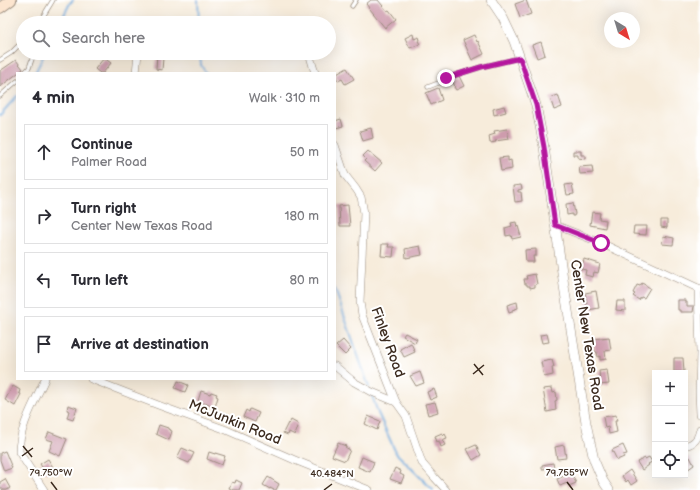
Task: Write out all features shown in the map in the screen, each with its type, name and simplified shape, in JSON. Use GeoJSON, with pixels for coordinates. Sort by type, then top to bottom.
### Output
{"type":"FeatureCollection","features":[{"type":"Feature","properties":{"kind":"main road"},"geometry":{"type":"LineString","coordinates":[[0,8],[10,0]]}},
{"type":"Feature","properties":{"kind":"street","name":"Center New Texas Road"},"geometry":{"type":"LineString","coordinates":[[491,0],[503,18],[514,41],[537,112],[544,147],[586,423],[594,460],[603,481],[609,490]]}},
{"type":"Feature","properties":{"kind":"street"},"geometry":{"type":"LineString","coordinates":[[136,72],[137,60]]}},
{"type":"Feature","properties":{"kind":"street"},"geometry":{"type":"LineString","coordinates":[[310,60],[315,72]]}},
{"type":"Feature","properties":{"kind":"street","name":"Finley Road"},"geometry":{"type":"LineString","coordinates":[[336,148],[345,175],[356,189],[360,197],[364,213],[360,302],[362,315],[396,402],[406,416],[422,462],[446,490]]}},
{"type":"Feature","properties":{"kind":"street"},"geometry":{"type":"LineString","coordinates":[[555,225],[601,243],[699,289],[700,414]]}},
{"type":"Feature","properties":{"kind":"street"},"geometry":{"type":"LineString","coordinates":[[336,367],[354,382],[372,392],[396,402]]}},
{"type":"Feature","properties":{"kind":"street"},"geometry":{"type":"LineString","coordinates":[[44,380],[20,436],[19,452],[44,490]]}},
{"type":"Feature","properties":{"kind":"street","name":"McJunkin Road"},"geometry":{"type":"LineString","coordinates":[[94,380],[224,429],[369,490]]}},
{"type":"Feature","properties":{"kind":"street"},"geometry":{"type":"LineString","coordinates":[[688,445],[697,439],[700,429]]}},
{"type":"Feature","properties":{"kind":"lane"},"geometry":{"type":"LineString","coordinates":[[43,16],[53,0]]}},
{"type":"Feature","properties":{"kind":"lane"},"geometry":{"type":"LineString","coordinates":[[352,6],[356,0]]}},
{"type":"Feature","properties":{"kind":"lane"},"geometry":{"type":"LineString","coordinates":[[0,60],[16,48]]}},
{"type":"Feature","properties":{"kind":"lane"},"geometry":{"type":"LineString","coordinates":[[428,88],[446,78],[481,67],[520,58]]}},
{"type":"Feature","properties":{"kind":"lane"},"geometry":{"type":"LineString","coordinates":[[25,72],[29,68],[32,60]]}},
{"type":"Feature","properties":{"kind":"lane"},"geometry":{"type":"LineString","coordinates":[[0,96],[16,82]]}},
{"type":"Feature","properties":{"kind":"building"},"geometry":{"type":"Polygon","coordinates":[[[371,0],[378,0],[396,19],[385,28],[366,4],[371,0]]]}},
{"type":"Feature","properties":{"kind":"building"},"geometry":{"type":"Polygon","coordinates":[[[526,0],[531,14],[520,18],[515,4],[526,0]]]}},
{"type":"Feature","properties":{"kind":"building"},"geometry":{"type":"Polygon","coordinates":[[[413,34],[414,39],[419,37],[420,40],[418,41],[420,44],[410,48],[405,38],[413,34]]]}},
{"type":"Feature","properties":{"kind":"building"},"geometry":{"type":"Polygon","coordinates":[[[474,35],[484,54],[472,60],[463,40],[474,35]]]}},
{"type":"Feature","properties":{"kind":"building"},"geometry":{"type":"Polygon","coordinates":[[[541,42],[545,55],[537,58],[532,45],[541,42]]]}},
{"type":"Feature","properties":{"kind":"building"},"geometry":{"type":"Polygon","coordinates":[[[16,60],[23,69],[19,72],[16,72],[16,74],[0,87],[0,71],[16,60]]]}},
{"type":"Feature","properties":{"kind":"building"},"geometry":{"type":"Polygon","coordinates":[[[102,60],[107,60],[111,63],[104,72],[99,72],[95,69],[102,60]]]}},
{"type":"Feature","properties":{"kind":"building"},"geometry":{"type":"Polygon","coordinates":[[[157,60],[163,60],[162,70],[156,69],[157,60]]]}},
{"type":"Feature","properties":{"kind":"building"},"geometry":{"type":"Polygon","coordinates":[[[347,68],[354,79],[345,84],[342,79],[338,81],[336,74],[347,68]]]}},
{"type":"Feature","properties":{"kind":"building"},"geometry":{"type":"Polygon","coordinates":[[[459,76],[464,86],[456,90],[452,79],[459,76]]]}},
{"type":"Feature","properties":{"kind":"building"},"geometry":{"type":"Polygon","coordinates":[[[438,88],[442,100],[431,105],[426,93],[438,88]]]}},
{"type":"Feature","properties":{"kind":"building"},"geometry":{"type":"Polygon","coordinates":[[[558,95],[562,107],[554,110],[550,98],[558,95]]]}},
{"type":"Feature","properties":{"kind":"building"},"geometry":{"type":"Polygon","coordinates":[[[504,106],[506,112],[494,115],[493,109],[504,106]]]}},
{"type":"Feature","properties":{"kind":"building"},"geometry":{"type":"Polygon","coordinates":[[[341,119],[343,126],[336,128],[336,121],[341,119]]]}},
{"type":"Feature","properties":{"kind":"building"},"geometry":{"type":"Polygon","coordinates":[[[371,128],[373,138],[363,141],[360,131],[371,128]]]}},
{"type":"Feature","properties":{"kind":"building"},"geometry":{"type":"Polygon","coordinates":[[[507,129],[509,139],[490,143],[489,136],[495,134],[494,131],[507,129]]]}},
{"type":"Feature","properties":{"kind":"building"},"geometry":{"type":"Polygon","coordinates":[[[368,151],[382,163],[375,171],[364,161],[366,159],[363,156],[368,151]]]}},
{"type":"Feature","properties":{"kind":"building"},"geometry":{"type":"Polygon","coordinates":[[[573,151],[581,151],[581,155],[585,155],[585,159],[578,158],[578,155],[573,155],[573,151]]]}},
{"type":"Feature","properties":{"kind":"building"},"geometry":{"type":"Polygon","coordinates":[[[508,157],[508,161],[511,160],[512,169],[501,171],[499,158],[508,157]]]}},
{"type":"Feature","properties":{"kind":"building"},"geometry":{"type":"Polygon","coordinates":[[[592,166],[593,173],[580,174],[579,167],[592,166]]]}},
{"type":"Feature","properties":{"kind":"building"},"geometry":{"type":"Polygon","coordinates":[[[572,184],[574,194],[567,195],[565,185],[572,184]]]}},
{"type":"Feature","properties":{"kind":"building"},"geometry":{"type":"Polygon","coordinates":[[[521,185],[522,189],[518,190],[518,192],[521,192],[522,201],[515,202],[513,186],[521,185]]]}},
{"type":"Feature","properties":{"kind":"building"},"geometry":{"type":"Polygon","coordinates":[[[573,203],[574,216],[572,216],[572,214],[567,215],[566,204],[573,203]]]}},
{"type":"Feature","properties":{"kind":"building"},"geometry":{"type":"Polygon","coordinates":[[[348,205],[350,226],[340,226],[339,206],[348,205]]]}},
{"type":"Feature","properties":{"kind":"building"},"geometry":{"type":"Polygon","coordinates":[[[592,212],[600,213],[599,219],[606,220],[605,228],[590,225],[592,212]]]}},
{"type":"Feature","properties":{"kind":"building"},"geometry":{"type":"Polygon","coordinates":[[[661,220],[667,220],[667,228],[661,227],[661,220]]]}},
{"type":"Feature","properties":{"kind":"building"},"geometry":{"type":"Polygon","coordinates":[[[516,222],[521,237],[512,239],[511,235],[506,236],[505,228],[512,226],[511,223],[516,222]]]}},
{"type":"Feature","properties":{"kind":"building"},"geometry":{"type":"Polygon","coordinates":[[[634,226],[647,226],[646,235],[633,234],[634,226]]]}},
{"type":"Feature","properties":{"kind":"building"},"geometry":{"type":"Polygon","coordinates":[[[663,236],[674,238],[673,245],[662,244],[663,236]]]}},
{"type":"Feature","properties":{"kind":"building"},"geometry":{"type":"Polygon","coordinates":[[[382,244],[389,244],[388,247],[394,247],[393,257],[381,256],[382,244]]]}},
{"type":"Feature","properties":{"kind":"building"},"geometry":{"type":"Polygon","coordinates":[[[420,246],[422,255],[406,258],[405,249],[420,246]]]}},
{"type":"Feature","properties":{"kind":"building"},"geometry":{"type":"Polygon","coordinates":[[[536,249],[536,256],[533,256],[534,262],[526,262],[525,250],[536,249]]]}},
{"type":"Feature","properties":{"kind":"building"},"geometry":{"type":"Polygon","coordinates":[[[584,259],[600,264],[598,273],[594,272],[593,277],[585,275],[586,270],[581,269],[584,259]]]}},
{"type":"Feature","properties":{"kind":"building"},"geometry":{"type":"Polygon","coordinates":[[[535,274],[537,284],[535,287],[530,288],[530,286],[525,284],[524,279],[527,279],[526,276],[535,274]]]}},
{"type":"Feature","properties":{"kind":"building"},"geometry":{"type":"Polygon","coordinates":[[[642,283],[650,288],[644,298],[641,297],[639,300],[633,296],[635,294],[633,293],[637,285],[640,286],[642,283]]]}},
{"type":"Feature","properties":{"kind":"building"},"geometry":{"type":"Polygon","coordinates":[[[596,291],[599,308],[588,310],[585,293],[596,291]]]}},
{"type":"Feature","properties":{"kind":"building"},"geometry":{"type":"Polygon","coordinates":[[[678,300],[686,300],[685,302],[687,302],[687,306],[694,306],[693,312],[680,312],[680,310],[678,310],[678,300]]]}},
{"type":"Feature","properties":{"kind":"building"},"geometry":{"type":"Polygon","coordinates":[[[617,301],[625,301],[625,311],[616,310],[617,301]]]}},
{"type":"Feature","properties":{"kind":"building"},"geometry":{"type":"Polygon","coordinates":[[[517,302],[518,308],[509,313],[507,305],[517,302]]]}},
{"type":"Feature","properties":{"kind":"building"},"geometry":{"type":"Polygon","coordinates":[[[405,333],[417,339],[415,343],[403,336],[405,333]]]}},
{"type":"Feature","properties":{"kind":"building"},"geometry":{"type":"Polygon","coordinates":[[[547,334],[549,342],[542,343],[540,335],[547,334]]]}},
{"type":"Feature","properties":{"kind":"building"},"geometry":{"type":"Polygon","coordinates":[[[609,337],[611,350],[605,351],[606,359],[600,360],[600,356],[598,357],[597,352],[595,352],[593,339],[609,337]]]}},
{"type":"Feature","properties":{"kind":"building"},"geometry":{"type":"Polygon","coordinates":[[[343,340],[351,349],[345,355],[336,346],[343,340]]]}},
{"type":"Feature","properties":{"kind":"building"},"geometry":{"type":"Polygon","coordinates":[[[411,343],[415,352],[404,357],[400,349],[411,343]]]}},
{"type":"Feature","properties":{"kind":"building"},"geometry":{"type":"Polygon","coordinates":[[[674,358],[683,358],[684,370],[674,370],[674,358]]]}},
{"type":"Feature","properties":{"kind":"building"},"geometry":{"type":"Polygon","coordinates":[[[552,360],[554,367],[552,367],[553,375],[544,377],[541,362],[552,360]]]}},
{"type":"Feature","properties":{"kind":"building"},"geometry":{"type":"Polygon","coordinates":[[[607,370],[609,384],[599,385],[599,371],[607,370]]]}},
{"type":"Feature","properties":{"kind":"building"},"geometry":{"type":"Polygon","coordinates":[[[420,372],[424,383],[416,386],[410,376],[420,372]]]}},
{"type":"Feature","properties":{"kind":"building"},"geometry":{"type":"Polygon","coordinates":[[[178,381],[188,385],[185,392],[175,388],[178,381]]]}},
{"type":"Feature","properties":{"kind":"building"},"geometry":{"type":"Polygon","coordinates":[[[13,386],[20,390],[19,393],[21,394],[15,406],[5,400],[13,386]]]}},
{"type":"Feature","properties":{"kind":"building"},"geometry":{"type":"Polygon","coordinates":[[[552,388],[553,393],[556,392],[556,410],[547,412],[543,389],[552,388]]]}},
{"type":"Feature","properties":{"kind":"building"},"geometry":{"type":"Polygon","coordinates":[[[434,389],[437,397],[430,400],[427,392],[434,389]]]}},
{"type":"Feature","properties":{"kind":"building"},"geometry":{"type":"Polygon","coordinates":[[[201,391],[210,394],[211,392],[217,394],[216,396],[218,397],[215,407],[198,401],[201,391]]]}},
{"type":"Feature","properties":{"kind":"building"},"geometry":{"type":"Polygon","coordinates":[[[435,402],[438,412],[428,415],[425,404],[435,402]]]}},
{"type":"Feature","properties":{"kind":"building"},"geometry":{"type":"Polygon","coordinates":[[[68,405],[77,408],[73,420],[67,418],[69,411],[67,410],[68,405]]]}},
{"type":"Feature","properties":{"kind":"building"},"geometry":{"type":"Polygon","coordinates":[[[250,409],[259,413],[255,422],[243,417],[246,410],[249,412],[250,409]]]}},
{"type":"Feature","properties":{"kind":"building"},"geometry":{"type":"Polygon","coordinates":[[[616,415],[617,421],[615,421],[617,432],[609,434],[608,427],[605,428],[603,417],[616,415]]]}},
{"type":"Feature","properties":{"kind":"building"},"geometry":{"type":"Polygon","coordinates":[[[368,416],[380,421],[377,430],[365,424],[368,416]]]}},
{"type":"Feature","properties":{"kind":"building"},"geometry":{"type":"Polygon","coordinates":[[[291,420],[298,424],[295,435],[289,432],[288,435],[283,433],[291,420]]]}},
{"type":"Feature","properties":{"kind":"building"},"geometry":{"type":"Polygon","coordinates":[[[159,425],[172,431],[169,440],[156,434],[159,425]]]}},
{"type":"Feature","properties":{"kind":"building"},"geometry":{"type":"Polygon","coordinates":[[[49,432],[67,439],[60,456],[49,451],[53,441],[46,439],[49,432]]]}},
{"type":"Feature","properties":{"kind":"building"},"geometry":{"type":"Polygon","coordinates":[[[442,433],[443,436],[445,434],[447,438],[442,440],[445,445],[441,447],[435,436],[442,433]]]}},
{"type":"Feature","properties":{"kind":"building"},"geometry":{"type":"Polygon","coordinates":[[[338,443],[346,446],[345,447],[350,450],[345,461],[332,456],[338,443]]]}},
{"type":"Feature","properties":{"kind":"building"},"geometry":{"type":"Polygon","coordinates":[[[476,445],[481,455],[473,460],[467,449],[476,445]]]}},
{"type":"Feature","properties":{"kind":"building"},"geometry":{"type":"Polygon","coordinates":[[[564,445],[566,458],[557,459],[555,447],[564,445]]]}},
{"type":"Feature","properties":{"kind":"building"},"geometry":{"type":"Polygon","coordinates":[[[623,445],[627,454],[623,455],[624,457],[617,460],[612,450],[623,445]]]}},
{"type":"Feature","properties":{"kind":"building"},"geometry":{"type":"Polygon","coordinates":[[[182,448],[194,453],[189,463],[177,458],[182,448]]]}},
{"type":"Feature","properties":{"kind":"building"},"geometry":{"type":"Polygon","coordinates":[[[5,451],[12,468],[4,471],[0,460],[0,453],[5,451]]]}},
{"type":"Feature","properties":{"kind":"building"},"geometry":{"type":"Polygon","coordinates":[[[209,452],[225,456],[222,465],[207,459],[209,452]]]}},
{"type":"Feature","properties":{"kind":"building"},"geometry":{"type":"Polygon","coordinates":[[[362,457],[374,462],[370,472],[358,467],[362,457]]]}},
{"type":"Feature","properties":{"kind":"building"},"geometry":{"type":"Polygon","coordinates":[[[649,457],[652,462],[642,470],[637,462],[649,457]]]}},
{"type":"Feature","properties":{"kind":"building"},"geometry":{"type":"Polygon","coordinates":[[[690,457],[694,465],[688,469],[688,458],[690,457]]]}},
{"type":"Feature","properties":{"kind":"building"},"geometry":{"type":"Polygon","coordinates":[[[48,459],[54,469],[46,473],[40,464],[48,459]]]}},
{"type":"Feature","properties":{"kind":"building"},"geometry":{"type":"Polygon","coordinates":[[[553,463],[554,468],[542,469],[542,465],[553,463]]]}},
{"type":"Feature","properties":{"kind":"building"},"geometry":{"type":"Polygon","coordinates":[[[395,468],[401,471],[400,474],[404,476],[401,483],[390,479],[395,468]]]}},
{"type":"Feature","properties":{"kind":"building"},"geometry":{"type":"Polygon","coordinates":[[[630,470],[637,481],[631,485],[628,480],[626,482],[622,476],[630,470]]]}},
{"type":"Feature","properties":{"kind":"building"},"geometry":{"type":"Polygon","coordinates":[[[571,473],[576,483],[569,486],[567,483],[560,486],[557,479],[571,473]]]}},
{"type":"Feature","properties":{"kind":"building"},"geometry":{"type":"Polygon","coordinates":[[[268,477],[279,484],[276,490],[270,489],[263,485],[268,477]]]}},
{"type":"Feature","properties":{"kind":"building"},"geometry":{"type":"Polygon","coordinates":[[[5,479],[10,488],[3,490],[0,486],[0,482],[5,479]]]}},
{"type":"Feature","properties":{"kind":"building"},"geometry":{"type":"Polygon","coordinates":[[[236,480],[242,483],[239,490],[229,488],[232,482],[235,483],[236,480]]]}},
{"type":"Feature","properties":{"kind":"waterway"},"geometry":{"type":"LineString","coordinates":[[64,16],[73,0]]}},
{"type":"Feature","properties":{"kind":"waterway"},"geometry":{"type":"LineString","coordinates":[[198,0],[199,16]]}},
{"type":"Feature","properties":{"kind":"waterway"},"geometry":{"type":"LineString","coordinates":[[36,72],[42,60]]}},
{"type":"Feature","properties":{"kind":"waterway"},"geometry":{"type":"LineString","coordinates":[[201,60],[201,65],[205,72]]}},
{"type":"Feature","properties":{"kind":"waterway"},"geometry":{"type":"LineString","coordinates":[[0,115],[16,97]]}},
{"type":"Feature","properties":{"kind":"waterway"},"geometry":{"type":"LineString","coordinates":[[336,292],[369,387]]}},
{"type":"Feature","properties":{"kind":"waterway"},"geometry":{"type":"LineString","coordinates":[[371,393],[378,413],[396,453],[433,490]]}},
{"type":"Feature","properties":{"kind":"route"},"geometry":{"type":"LineString","coordinates":[[446,78],[481,67],[520,58],[536,105],[544,147],[555,225],[601,243]]}}]}
